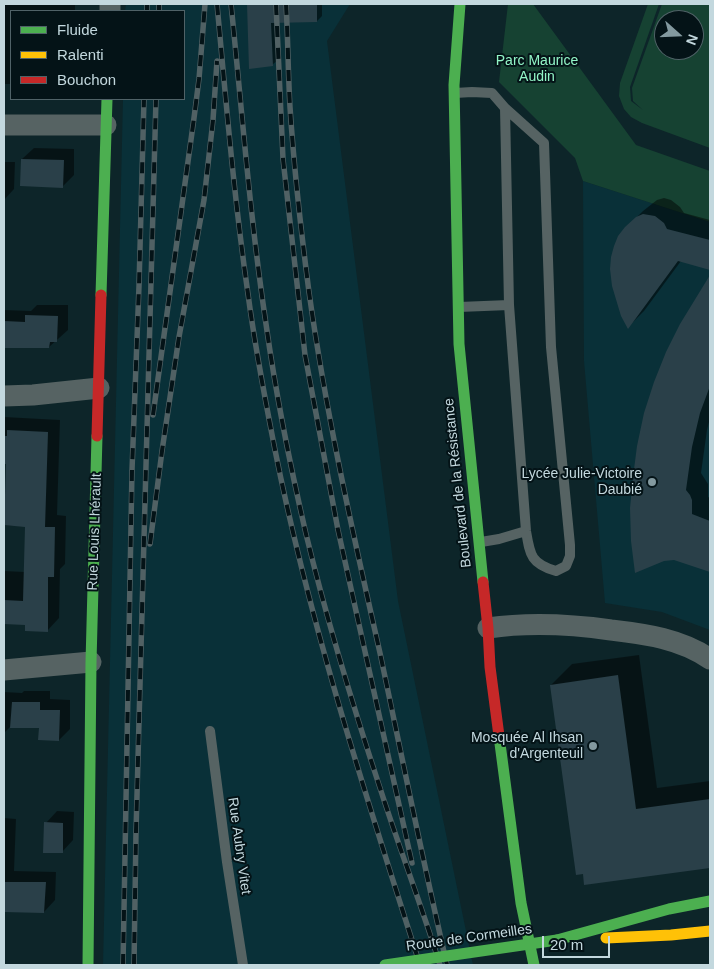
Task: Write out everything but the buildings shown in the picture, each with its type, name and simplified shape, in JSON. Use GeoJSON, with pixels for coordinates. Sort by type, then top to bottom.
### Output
{"type":"FeatureCollection","features":[{"type":"Feature","properties":{"kind":"main road","name":"Boulevard de la Résistance"},"geometry":{"type":"LineString","coordinates":[[460,4],[454,93],[459,344],[488,628],[490,667],[521,903],[534,965]]}},
{"type":"Feature","properties":{"kind":"main road","name":"Boulevard de la Résistance"},"geometry":{"type":"LineString","coordinates":[[447,28],[455,57]]}},
{"type":"Feature","properties":{"kind":"main road","name":"Rue Louis Lhérault"},"geometry":{"type":"LineString","coordinates":[[88,965],[91,662],[107,100]]}},
{"type":"Feature","properties":{"kind":"main road","name":"Route de Cormeilles"},"geometry":{"type":"LineString","coordinates":[[557,940],[710,901]]}},
{"type":"Feature","properties":{"kind":"main road","name":"Route de Cormeilles"},"geometry":{"type":"LineString","coordinates":[[385,965],[557,940],[671,935],[710,931]]}},
{"type":"Feature","properties":{"kind":"street"},"geometry":{"type":"LineString","coordinates":[[4,124],[106,125]]}},
{"type":"Feature","properties":{"kind":"street"},"geometry":{"type":"LineString","coordinates":[[4,396],[100,388]]}},
{"type":"Feature","properties":{"kind":"street"},"geometry":{"type":"LineString","coordinates":[[488,628],[517,624],[570,624],[635,632],[677,642],[710,659]]}},
{"type":"Feature","properties":{"kind":"street"},"geometry":{"type":"LineString","coordinates":[[4,670],[91,662]]}},
{"type":"Feature","properties":{"kind":"lane"},"geometry":{"type":"LineString","coordinates":[[454,93],[492,93],[505,108],[544,143],[551,347],[570,545],[570,556],[566,566],[556,571],[544,568],[535,561],[530,550],[526,532],[509,305],[505,108]]}},
{"type":"Feature","properties":{"kind":"lane"},"geometry":{"type":"LineString","coordinates":[[458,307],[509,305]]}},
{"type":"Feature","properties":{"kind":"lane"},"geometry":{"type":"LineString","coordinates":[[478,542],[526,532]]}},
{"type":"Feature","properties":{"kind":"lane","name":"Rue Aubry Vitet"},"geometry":{"type":"LineString","coordinates":[[210,731],[242,965]]}},
{"type":"Feature","properties":{"kind":"shaded area"},"geometry":{"type":"Polygon","coordinates":[[[126,4],[350,4],[327,41],[398,601],[473,965],[103,965],[123,100],[185,100],[185,10],[125,10],[126,4]]]}},
{"type":"Feature","properties":{"kind":"shaded area","name":"Lycée Julie-Victoire Daubié"},"geometry":{"type":"Polygon","coordinates":[[[583,181],[710,222],[710,630],[662,612],[605,603],[584,361],[583,181]]]}},
{"type":"Feature","properties":{"kind":"green space","name":"Parc Maurice Audin"},"geometry":{"type":"Polygon","coordinates":[[[508,4],[533,4],[636,145],[710,171],[710,222],[583,181],[575,158],[499,82],[508,4]]]}},
{"type":"Feature","properties":{"kind":"green space"},"geometry":{"type":"Polygon","coordinates":[[[648,4],[659,4],[657,10],[654,10],[654,18],[630,87],[631,101],[643,110],[633,101],[632,88],[654,26],[654,60],[704,60],[704,10],[660,10],[662,4],[710,4],[710,148],[642,123],[631,117],[624,109],[619,96],[620,83],[648,4]]]}},
{"type":"Feature","properties":{"kind":"railway"},"geometry":{"type":"LineString","coordinates":[[147,4],[147,10]]}},
{"type":"Feature","properties":{"kind":"railway"},"geometry":{"type":"LineString","coordinates":[[159,4],[159,10]]}},
{"type":"Feature","properties":{"kind":"railway"},"geometry":{"type":"LineString","coordinates":[[153,415],[199,79],[205,4]]}},
{"type":"Feature","properties":{"kind":"railway"},"geometry":{"type":"LineString","coordinates":[[217,4],[243,258],[257,353],[275,450],[305,581],[340,710],[420,965]]}},
{"type":"Feature","properties":{"kind":"railway"},"geometry":{"type":"LineString","coordinates":[[231,4],[260,284],[274,377],[294,482],[314,567],[351,695],[388,813],[440,965]]}},
{"type":"Feature","properties":{"kind":"railway"},"geometry":{"type":"LineString","coordinates":[[276,4],[283,159],[305,355],[338,530],[412,863]]}},
{"type":"Feature","properties":{"kind":"railway"},"geometry":{"type":"LineString","coordinates":[[286,4],[289,94],[298,200],[316,338],[350,519],[447,965]]}},
{"type":"Feature","properties":{"kind":"railway"},"geometry":{"type":"LineString","coordinates":[[150,544],[179,337],[204,200],[213,120],[217,61]]}},
{"type":"Feature","properties":{"kind":"railway"},"geometry":{"type":"LineString","coordinates":[[123,965],[132,470],[144,100]]}},
{"type":"Feature","properties":{"kind":"railway"},"geometry":{"type":"LineString","coordinates":[[134,965],[156,100]]}},
{"type":"Feature","properties":{"kind":"traffic: fast"},"geometry":{"type":"LineString","coordinates":[[460,4],[454,85],[459,344],[483,582]]}},
{"type":"Feature","properties":{"kind":"traffic: fast"},"geometry":{"type":"LineString","coordinates":[[101,295],[107,100]]}},
{"type":"Feature","properties":{"kind":"traffic: fast"},"geometry":{"type":"LineString","coordinates":[[88,965],[91,662],[97,436]]}},
{"type":"Feature","properties":{"kind":"traffic: fast"},"geometry":{"type":"LineString","coordinates":[[499,736],[521,903],[534,965]]}},
{"type":"Feature","properties":{"kind":"traffic: fast"},"geometry":{"type":"LineString","coordinates":[[557,940],[669,909],[710,901]]}},
{"type":"Feature","properties":{"kind":"traffic: fast"},"geometry":{"type":"LineString","coordinates":[[385,965],[557,940]]}},
{"type":"Feature","properties":{"kind":"traffic: slow"},"geometry":{"type":"LineString","coordinates":[[606,938],[710,931]]}},
{"type":"Feature","properties":{"kind":"traffic: jam"},"geometry":{"type":"LineString","coordinates":[[97,436],[101,295]]}},
{"type":"Feature","properties":{"kind":"traffic: jam"},"geometry":{"type":"LineString","coordinates":[[483,582],[490,667],[499,736]]}},
{"type":"Feature","properties":{"kind":"place","name":"Lycée Julie-Victoire Daubié"},"geometry":{"type":"Point","coordinates":[652,482]}},
{"type":"Feature","properties":{"kind":"place","name":"Mosquée Al Ihsan d'Argenteuil"},"geometry":{"type":"Point","coordinates":[593,746]}}]}
